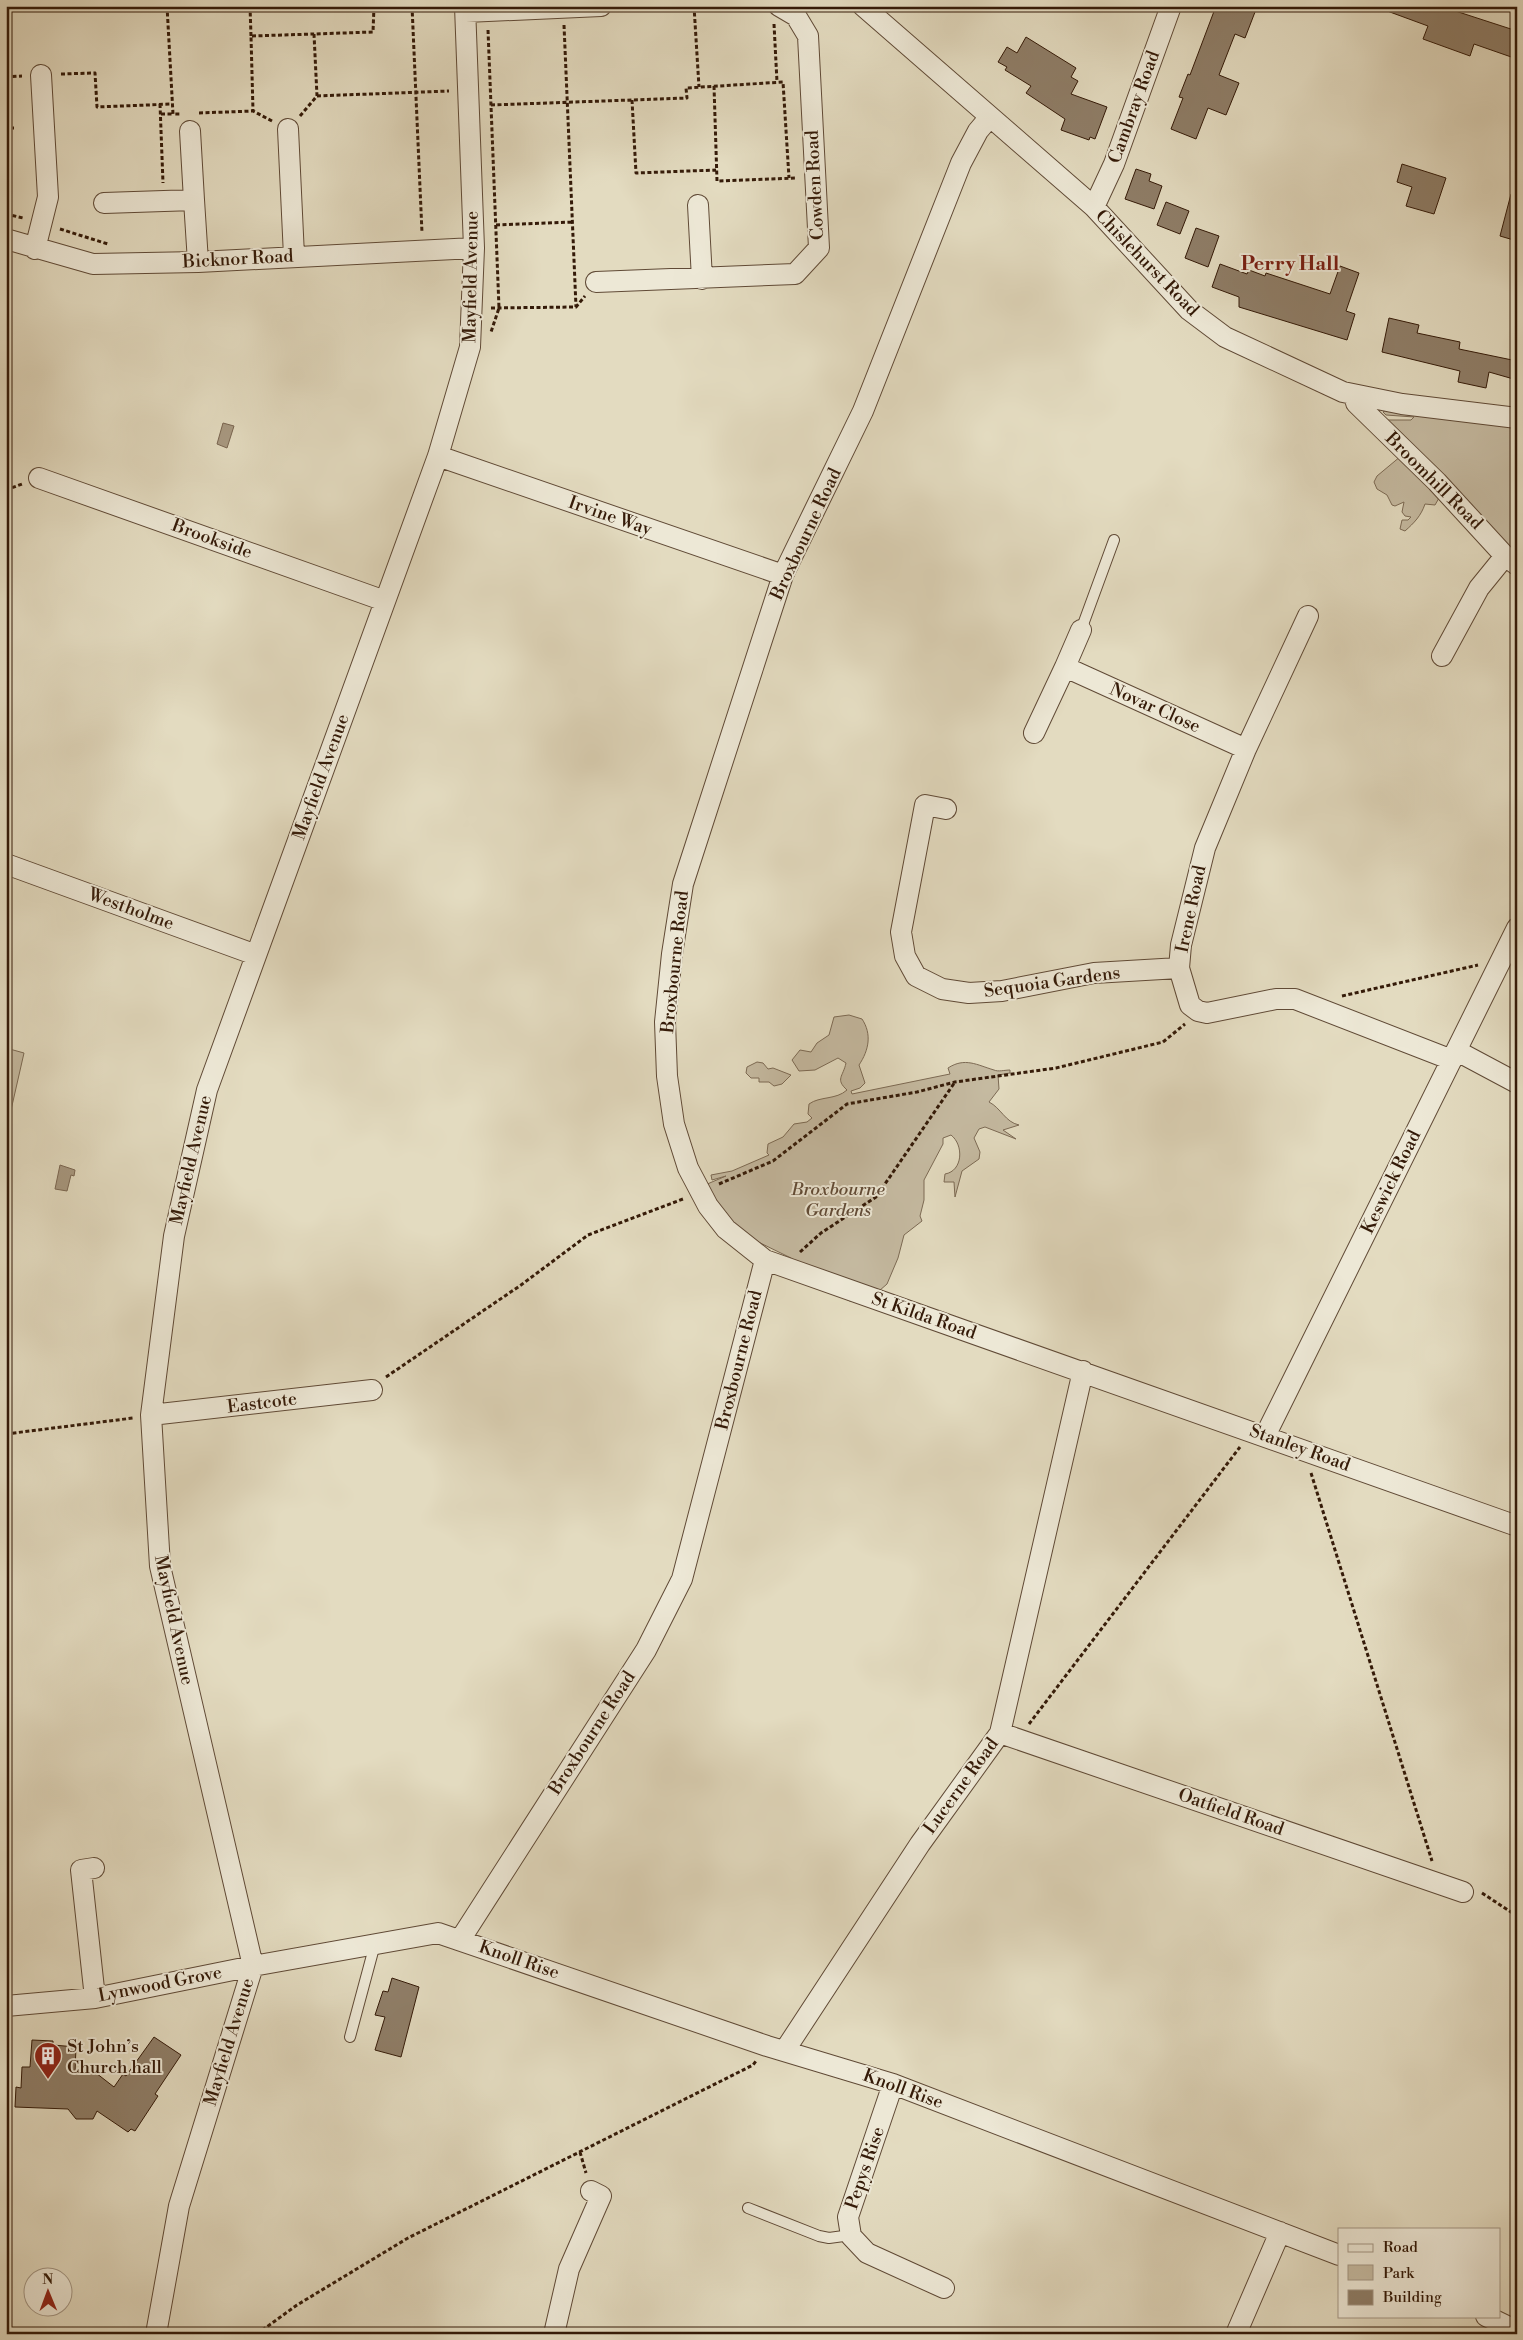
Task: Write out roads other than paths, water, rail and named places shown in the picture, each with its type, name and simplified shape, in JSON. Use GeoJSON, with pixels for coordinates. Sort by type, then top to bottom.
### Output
{"type":"FeatureCollection","features":[{"type":"Feature","properties":{"kind":"street"},"geometry":{"type":"LineString","coordinates":[[466,9],[487,12],[601,6]]}},
{"type":"Feature","properties":{"kind":"street","name":"Chislehurst Road"},"geometry":{"type":"LineString","coordinates":[[863,6],[989,118],[1015,138],[1094,207],[1189,310],[1207,324],[1253,352],[1331,388],[1355,395],[1402,404],[1517,418]]}},
{"type":"Feature","properties":{"kind":"street","name":"Cambray Road"},"geometry":{"type":"LineString","coordinates":[[1094,207],[1114,164],[1171,6]]}},
{"type":"Feature","properties":{"kind":"street","name":"Mayfield Avenue"},"geometry":{"type":"LineString","coordinates":[[156,2334],[179,2206],[253,1966],[160,1566],[151,1415],[174,1236],[207,1090],[438,456],[470,347],[474,248],[466,9]]}},
{"type":"Feature","properties":{"kind":"street","name":"Cowden Road"},"geometry":{"type":"LineString","coordinates":[[596,282],[795,274],[819,248],[808,36],[796,16],[776,11]]}},
{"type":"Feature","properties":{"kind":"street"},"geometry":{"type":"LineString","coordinates":[[35,249],[43,224],[48,197],[42,75]]}},
{"type":"Feature","properties":{"kind":"street","name":"Broxbourne Road"},"geometry":{"type":"LineString","coordinates":[[460,1940],[646,1650],[682,1579],[765,1260],[726,1229],[699,1193],[688,1168],[674,1124],[667,1076],[666,1022],[672,954],[683,884],[783,575],[863,411],[961,163],[978,131],[989,118]]}},
{"type":"Feature","properties":{"kind":"street"},"geometry":{"type":"LineString","coordinates":[[187,120],[198,262]]}},
{"type":"Feature","properties":{"kind":"street"},"geometry":{"type":"LineString","coordinates":[[288,129],[294,256]]}},
{"type":"Feature","properties":{"kind":"street"},"geometry":{"type":"LineString","coordinates":[[104,203],[194,200]]}},
{"type":"Feature","properties":{"kind":"street"},"geometry":{"type":"LineString","coordinates":[[698,205],[702,279]]}},
{"type":"Feature","properties":{"kind":"street","name":"Bicknor Road"},"geometry":{"type":"LineString","coordinates":[[6,239],[35,249],[93,264],[198,262],[474,248]]}},
{"type":"Feature","properties":{"kind":"street","name":"Broomhill Road"},"geometry":{"type":"LineString","coordinates":[[1355,395],[1356,403],[1437,482],[1511,560]]}},
{"type":"Feature","properties":{"kind":"street","name":"Irvine Way"},"geometry":{"type":"LineString","coordinates":[[438,456],[783,575]]}},
{"type":"Feature","properties":{"kind":"street","name":"Brookside"},"geometry":{"type":"LineString","coordinates":[[39,478],[385,601]]}},
{"type":"Feature","properties":{"kind":"street"},"geometry":{"type":"LineString","coordinates":[[1442,656],[1479,588],[1511,560]]}},
{"type":"Feature","properties":{"kind":"street","name":"Irene Road"},"geometry":{"type":"LineString","coordinates":[[1308,616],[1246,749],[1205,848],[1182,945],[1179,968],[1190,1005],[1198,1011],[1207,1013],[1276,999],[1295,999],[1454,1055]]}},
{"type":"Feature","properties":{"kind":"street"},"geometry":{"type":"LineString","coordinates":[[1034,733],[1081,630]]}},
{"type":"Feature","properties":{"kind":"street","name":"Novar Close"},"geometry":{"type":"LineString","coordinates":[[1065,667],[1246,749]]}},
{"type":"Feature","properties":{"kind":"street","name":"Sequoia Gardens"},"geometry":{"type":"LineString","coordinates":[[946,809],[925,805],[900,932],[905,956],[916,976],[942,989],[970,993],[1002,991],[1094,973],[1179,968]]}},
{"type":"Feature","properties":{"kind":"street","name":"Westholme"},"geometry":{"type":"LineString","coordinates":[[6,864],[256,955]]}},
{"type":"Feature","properties":{"kind":"street","name":"Keswick Road"},"geometry":{"type":"LineString","coordinates":[[1258,1434],[1454,1055],[1517,928]]}},
{"type":"Feature","properties":{"kind":"street"},"geometry":{"type":"LineString","coordinates":[[1454,1055],[1517,1083]]}},
{"type":"Feature","properties":{"kind":"street","name":"St Kilda Road"},"geometry":{"type":"LineString","coordinates":[[765,1260],[1083,1371]]}},
{"type":"Feature","properties":{"kind":"street","name":"Stanley Road"},"geometry":{"type":"LineString","coordinates":[[1083,1371],[1517,1526]]}},
{"type":"Feature","properties":{"kind":"street","name":"Lucerne Road"},"geometry":{"type":"LineString","coordinates":[[776,2048],[920,1844],[1009,1736],[1083,1371]]}},
{"type":"Feature","properties":{"kind":"street","name":"Eastcote"},"geometry":{"type":"LineString","coordinates":[[151,1415],[372,1390]]}},
{"type":"Feature","properties":{"kind":"street","name":"Oatfield Road"},"geometry":{"type":"LineString","coordinates":[[1009,1736],[1462,1892]]}},
{"type":"Feature","properties":{"kind":"street"},"geometry":{"type":"LineString","coordinates":[[94,1868],[82,1870],[95,1998]]}},
{"type":"Feature","properties":{"kind":"street","name":"Lynwood Grove"},"geometry":{"type":"LineString","coordinates":[[6,2006],[95,1998],[253,1966],[438,1933],[460,1940]]}},
{"type":"Feature","properties":{"kind":"street","name":"Knoll Rise"},"geometry":{"type":"LineString","coordinates":[[460,1940],[776,2048],[893,2084],[1338,2255]]}},
{"type":"Feature","properties":{"kind":"street","name":"Pepys Rise"},"geometry":{"type":"LineString","coordinates":[[893,2084],[848,2217],[851,2235],[867,2253],[944,2288]]}},
{"type":"Feature","properties":{"kind":"street"},"geometry":{"type":"LineString","coordinates":[[554,2334],[569,2269],[601,2196],[591,2191]]}},
{"type":"Feature","properties":{"kind":"street"},"geometry":{"type":"LineString","coordinates":[[1236,2334],[1280,2232]]}},
{"type":"Feature","properties":{"kind":"street"},"geometry":{"type":"LineString","coordinates":[[1490,2318],[1517,2331]]}},
{"type":"Feature","properties":{"kind":"lane"},"geometry":{"type":"LineString","coordinates":[[1081,630],[1114,540]]}},
{"type":"Feature","properties":{"kind":"lane"},"geometry":{"type":"LineString","coordinates":[[350,2037],[375,1944]]}},
{"type":"Feature","properties":{"kind":"lane"},"geometry":{"type":"LineString","coordinates":[[748,2208],[819,2236],[829,2238],[851,2235]]}},
{"type":"Feature","properties":{"kind":"place","name":"St John’s Church hall"},"geometry":{"type":"Point","coordinates":[48,2080]}},
{"type":"Feature","properties":{"kind":"district","name":"Perry Hall"},"geometry":{"type":"Point","coordinates":[1290,264]}},
{"type":"Feature","properties":{"kind":"park label","name":"Broxbourne Gardens"},"geometry":{"type":"Point","coordinates":[838,1199]}}]}
